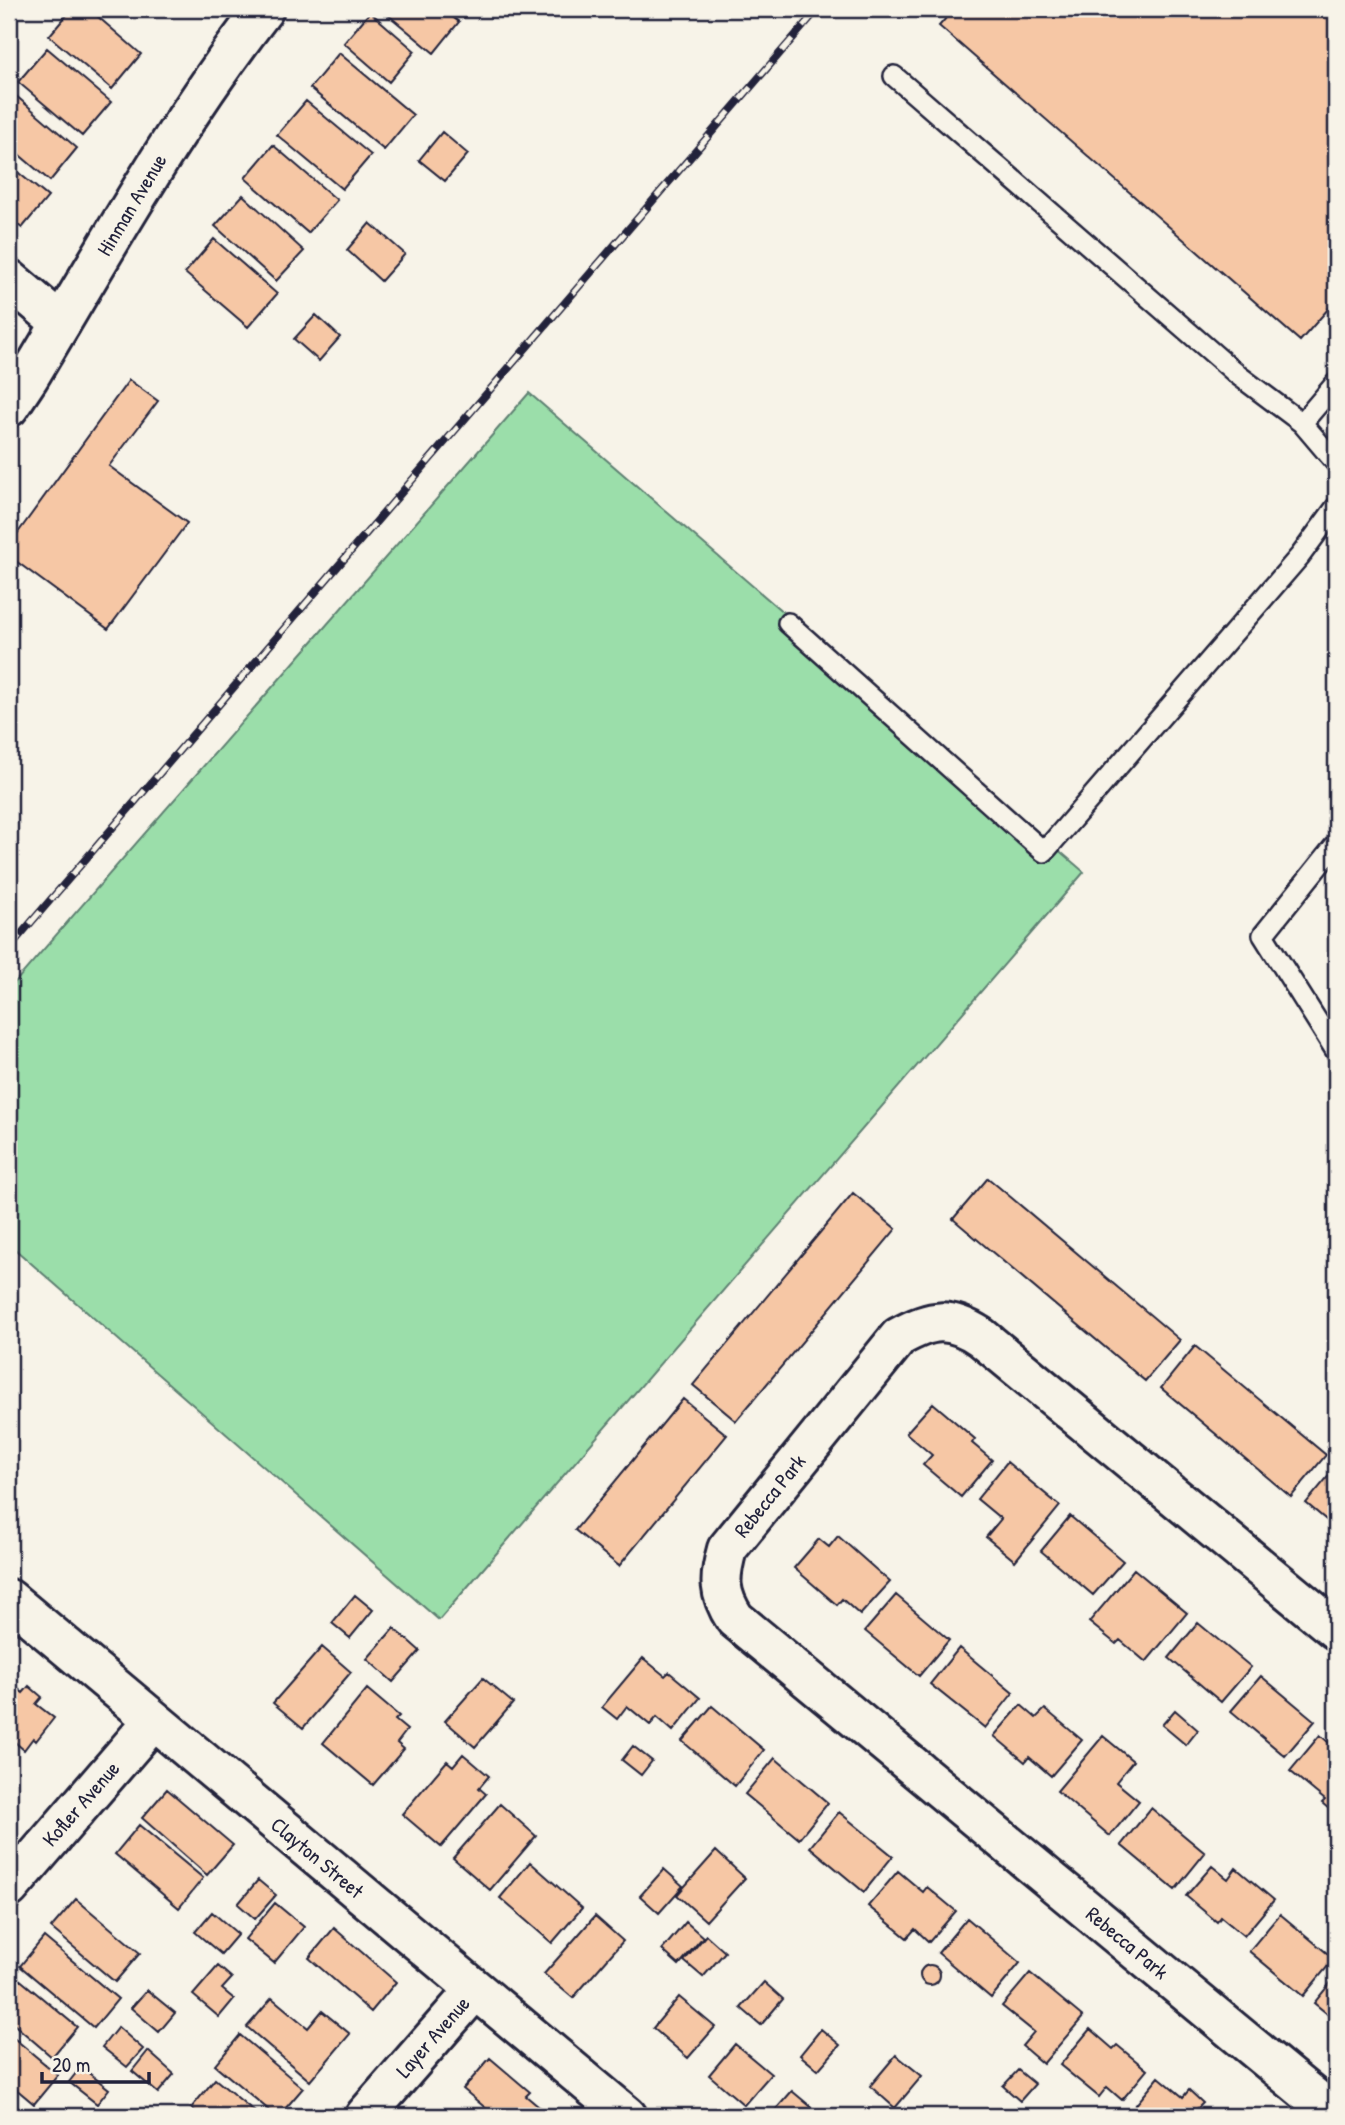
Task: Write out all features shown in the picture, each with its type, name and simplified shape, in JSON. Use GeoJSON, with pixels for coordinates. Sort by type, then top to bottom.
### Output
{"type":"FeatureCollection","features":[{"type":"Feature","properties":{"kind":"street","name":"Hinman Avenue"},"geometry":{"type":"LineString","coordinates":[[9,407],[157,163],[223,62],[264,9]]}},
{"type":"Feature","properties":{"kind":"street"},"geometry":{"type":"LineString","coordinates":[[9,279],[61,323]]}},
{"type":"Feature","properties":{"kind":"street","name":"Rebecca Park"},"geometry":{"type":"LineString","coordinates":[[1336,1630],[981,1337],[964,1326],[942,1321],[920,1325],[899,1338],[727,1549],[720,1574],[723,1596],[735,1619],[1336,2116]]}},
{"type":"Feature","properties":{"kind":"street","name":"Clayton Street"},"geometry":{"type":"LineString","coordinates":[[9,1599],[627,2116]]}},
{"type":"Feature","properties":{"kind":"street","name":"Kofler Avenue"},"geometry":{"type":"LineString","coordinates":[[9,1888],[153,1721]]}},
{"type":"Feature","properties":{"kind":"street","name":"Layer Avenue"},"geometry":{"type":"LineString","coordinates":[[365,2116],[475,1990]]}},
{"type":"Feature","properties":{"kind":"lane"},"geometry":{"type":"LineString","coordinates":[[894,76],[1238,375],[1302,423],[1336,463]]}},
{"type":"Feature","properties":{"kind":"lane"},"geometry":{"type":"LineString","coordinates":[[1302,423],[1336,383]]}},
{"type":"Feature","properties":{"kind":"lane"},"geometry":{"type":"LineString","coordinates":[[789,623],[1044,852],[1300,556],[1336,507]]}},
{"type":"Feature","properties":{"kind":"lane"},"geometry":{"type":"LineString","coordinates":[[1336,844],[1263,935],[1336,1051]]}},
{"type":"Feature","properties":{"kind":"green space"},"geometry":{"type":"Polygon","coordinates":[[[529,393],[1084,872],[439,1620],[9,1244],[9,989],[529,393]]]}},
{"type":"Feature","properties":{"kind":"building"},"geometry":{"type":"Polygon","coordinates":[[[72,9],[89,9],[141,54],[112,89],[49,36],[72,9]]]}},
{"type":"Feature","properties":{"kind":"building"},"geometry":{"type":"Polygon","coordinates":[[[381,9],[442,9],[459,22],[434,53],[381,9]]]}},
{"type":"Feature","properties":{"kind":"building"},"geometry":{"type":"Polygon","coordinates":[[[954,9],[1336,9],[1336,300],[1300,341],[939,26],[954,9]]]}},
{"type":"Feature","properties":{"kind":"building"},"geometry":{"type":"Polygon","coordinates":[[[370,12],[415,51],[389,82],[344,43],[370,12]]]}},
{"type":"Feature","properties":{"kind":"building"},"geometry":{"type":"Polygon","coordinates":[[[47,48],[111,102],[82,136],[18,82],[47,48]]]}},
{"type":"Feature","properties":{"kind":"building"},"geometry":{"type":"Polygon","coordinates":[[[339,53],[413,115],[384,150],[310,88],[339,53]]]}},
{"type":"Feature","properties":{"kind":"building"},"geometry":{"type":"Polygon","coordinates":[[[15,95],[77,148],[50,181],[9,146],[9,101],[15,95]]]}},
{"type":"Feature","properties":{"kind":"building"},"geometry":{"type":"Polygon","coordinates":[[[306,101],[371,155],[342,189],[277,135],[306,101]]]}},
{"type":"Feature","properties":{"kind":"building"},"geometry":{"type":"Polygon","coordinates":[[[442,132],[468,154],[445,181],[419,160],[442,132]]]}},
{"type":"Feature","properties":{"kind":"building"},"geometry":{"type":"Polygon","coordinates":[[[273,145],[337,200],[308,233],[245,178],[273,145]]]}},
{"type":"Feature","properties":{"kind":"building"},"geometry":{"type":"Polygon","coordinates":[[[9,165],[48,197],[22,228],[9,218],[9,165]]]}},
{"type":"Feature","properties":{"kind":"building"},"geometry":{"type":"Polygon","coordinates":[[[243,195],[304,251],[276,281],[215,226],[243,195]]]}},
{"type":"Feature","properties":{"kind":"building"},"geometry":{"type":"Polygon","coordinates":[[[370,223],[405,254],[381,281],[347,250],[370,223]]]}},
{"type":"Feature","properties":{"kind":"building"},"geometry":{"type":"Polygon","coordinates":[[[214,239],[277,294],[248,327],[185,273],[214,239]]]}},
{"type":"Feature","properties":{"kind":"building"},"geometry":{"type":"Polygon","coordinates":[[[316,315],[340,337],[319,361],[294,339],[316,315]]]}},
{"type":"Feature","properties":{"kind":"building"},"geometry":{"type":"Polygon","coordinates":[[[129,380],[158,401],[109,466],[187,523],[108,629],[9,556],[9,545],[129,380]]]}},
{"type":"Feature","properties":{"kind":"building"},"geometry":{"type":"Polygon","coordinates":[[[988,1178],[1180,1340],[1145,1381],[953,1219],[988,1178]]]}},
{"type":"Feature","properties":{"kind":"building"},"geometry":{"type":"Polygon","coordinates":[[[853,1193],[896,1229],[736,1421],[693,1385],[853,1193]]]}},
{"type":"Feature","properties":{"kind":"building"},"geometry":{"type":"Polygon","coordinates":[[[1195,1346],[1326,1455],[1291,1497],[1161,1388],[1195,1346]]]}},
{"type":"Feature","properties":{"kind":"building"},"geometry":{"type":"Polygon","coordinates":[[[683,1399],[727,1435],[619,1566],[575,1530],[683,1399]]]}},
{"type":"Feature","properties":{"kind":"building"},"geometry":{"type":"Polygon","coordinates":[[[933,1403],[975,1439],[972,1443],[992,1460],[961,1497],[923,1465],[932,1455],[906,1433],[933,1403]]]}},
{"type":"Feature","properties":{"kind":"building"},"geometry":{"type":"Polygon","coordinates":[[[1007,1462],[1060,1506],[1015,1561],[986,1537],[1001,1519],[977,1499],[1007,1462]]]}},
{"type":"Feature","properties":{"kind":"building"},"geometry":{"type":"Polygon","coordinates":[[[1336,1467],[1336,1528],[1306,1503],[1336,1467]]]}},
{"type":"Feature","properties":{"kind":"building"},"geometry":{"type":"Polygon","coordinates":[[[1070,1516],[1123,1561],[1093,1595],[1041,1551],[1070,1516]]]}},
{"type":"Feature","properties":{"kind":"building"},"geometry":{"type":"Polygon","coordinates":[[[838,1536],[890,1582],[860,1615],[842,1599],[837,1605],[794,1568],[819,1539],[829,1547],[838,1536]]]}},
{"type":"Feature","properties":{"kind":"building"},"geometry":{"type":"Polygon","coordinates":[[[1134,1569],[1187,1613],[1146,1662],[1120,1640],[1116,1644],[1089,1622],[1134,1569]]]}},
{"type":"Feature","properties":{"kind":"building"},"geometry":{"type":"Polygon","coordinates":[[[355,1595],[373,1610],[350,1638],[332,1623],[355,1595]]]}},
{"type":"Feature","properties":{"kind":"building"},"geometry":{"type":"Polygon","coordinates":[[[896,1595],[949,1640],[919,1676],[865,1631],[896,1595]]]}},
{"type":"Feature","properties":{"kind":"building"},"geometry":{"type":"Polygon","coordinates":[[[1198,1623],[1251,1667],[1221,1702],[1169,1658],[1198,1623]]]}},
{"type":"Feature","properties":{"kind":"building"},"geometry":{"type":"Polygon","coordinates":[[[394,1628],[420,1651],[393,1682],[367,1659],[394,1628]]]}},
{"type":"Feature","properties":{"kind":"building"},"geometry":{"type":"Polygon","coordinates":[[[322,1647],[351,1672],[303,1728],[273,1703],[322,1647]]]}},
{"type":"Feature","properties":{"kind":"building"},"geometry":{"type":"Polygon","coordinates":[[[959,1648],[1013,1693],[985,1728],[930,1684],[959,1648]]]}},
{"type":"Feature","properties":{"kind":"building"},"geometry":{"type":"Polygon","coordinates":[[[643,1658],[665,1676],[669,1672],[700,1698],[673,1731],[657,1717],[650,1725],[627,1706],[617,1719],[602,1707],[643,1658]]]}},
{"type":"Feature","properties":{"kind":"building"},"geometry":{"type":"Polygon","coordinates":[[[1261,1676],[1315,1721],[1285,1756],[1231,1711],[1261,1676]]]}},
{"type":"Feature","properties":{"kind":"building"},"geometry":{"type":"Polygon","coordinates":[[[483,1678],[513,1703],[475,1747],[445,1721],[483,1678]]]}},
{"type":"Feature","properties":{"kind":"building"},"geometry":{"type":"Polygon","coordinates":[[[9,1681],[23,1693],[29,1686],[42,1697],[36,1704],[54,1718],[36,1741],[33,1738],[24,1750],[9,1737],[9,1681]]]}},
{"type":"Feature","properties":{"kind":"building"},"geometry":{"type":"Polygon","coordinates":[[[367,1689],[399,1716],[395,1720],[407,1730],[397,1743],[404,1749],[373,1785],[323,1743],[367,1689]]]}},
{"type":"Feature","properties":{"kind":"building"},"geometry":{"type":"Polygon","coordinates":[[[1021,1705],[1036,1718],[1045,1709],[1082,1740],[1051,1776],[1029,1757],[1025,1762],[994,1736],[1021,1705]]]}},
{"type":"Feature","properties":{"kind":"building"},"geometry":{"type":"Polygon","coordinates":[[[712,1706],[764,1750],[735,1786],[682,1741],[712,1706]]]}},
{"type":"Feature","properties":{"kind":"building"},"geometry":{"type":"Polygon","coordinates":[[[1175,1710],[1198,1730],[1186,1745],[1162,1725],[1175,1710]]]}},
{"type":"Feature","properties":{"kind":"building"},"geometry":{"type":"Polygon","coordinates":[[[1320,1735],[1336,1749],[1336,1815],[1322,1803],[1325,1800],[1290,1771],[1320,1735]]]}},
{"type":"Feature","properties":{"kind":"building"},"geometry":{"type":"Polygon","coordinates":[[[1103,1736],[1133,1761],[1116,1782],[1139,1801],[1110,1836],[1057,1791],[1103,1736]]]}},
{"type":"Feature","properties":{"kind":"building"},"geometry":{"type":"Polygon","coordinates":[[[633,1746],[652,1761],[641,1775],[622,1760],[633,1746]]]}},
{"type":"Feature","properties":{"kind":"building"},"geometry":{"type":"Polygon","coordinates":[[[463,1754],[489,1776],[479,1788],[486,1794],[441,1847],[402,1814],[447,1761],[453,1766],[463,1754]]]}},
{"type":"Feature","properties":{"kind":"building"},"geometry":{"type":"Polygon","coordinates":[[[775,1758],[828,1803],[799,1839],[745,1794],[775,1758]]]}},
{"type":"Feature","properties":{"kind":"building"},"geometry":{"type":"Polygon","coordinates":[[[167,1789],[233,1845],[207,1875],[142,1818],[167,1789]]]}},
{"type":"Feature","properties":{"kind":"building"},"geometry":{"type":"Polygon","coordinates":[[[500,1804],[536,1836],[490,1890],[453,1858],[500,1804]]]}},
{"type":"Feature","properties":{"kind":"building"},"geometry":{"type":"Polygon","coordinates":[[[1151,1808],[1205,1853],[1175,1890],[1121,1845],[1151,1808]]]}},
{"type":"Feature","properties":{"kind":"building"},"geometry":{"type":"Polygon","coordinates":[[[839,1812],[893,1856],[864,1892],[810,1847],[839,1812]]]}},
{"type":"Feature","properties":{"kind":"building"},"geometry":{"type":"Polygon","coordinates":[[[139,1825],[203,1878],[179,1908],[115,1854],[139,1825]]]}},
{"type":"Feature","properties":{"kind":"building"},"geometry":{"type":"Polygon","coordinates":[[[716,1851],[745,1878],[706,1921],[677,1895],[716,1851]]]}},
{"type":"Feature","properties":{"kind":"building"},"geometry":{"type":"Polygon","coordinates":[[[530,1862],[582,1908],[552,1943],[500,1898],[530,1862]]]}},
{"type":"Feature","properties":{"kind":"building"},"geometry":{"type":"Polygon","coordinates":[[[1212,1866],[1228,1879],[1236,1868],[1274,1900],[1244,1936],[1221,1917],[1217,1922],[1186,1896],[1212,1866]]]}},
{"type":"Feature","properties":{"kind":"building"},"geometry":{"type":"Polygon","coordinates":[[[664,1869],[683,1886],[659,1913],[640,1896],[664,1869]]]}},
{"type":"Feature","properties":{"kind":"building"},"geometry":{"type":"Polygon","coordinates":[[[898,1871],[923,1892],[927,1887],[956,1911],[929,1942],[915,1929],[907,1938],[868,1906],[898,1871]]]}},
{"type":"Feature","properties":{"kind":"building"},"geometry":{"type":"Polygon","coordinates":[[[258,1880],[276,1895],[255,1919],[238,1904],[258,1880]]]}},
{"type":"Feature","properties":{"kind":"building"},"geometry":{"type":"Polygon","coordinates":[[[76,1899],[140,1953],[115,1982],[51,1928],[76,1899]]]}},
{"type":"Feature","properties":{"kind":"building"},"geometry":{"type":"Polygon","coordinates":[[[275,1903],[304,1927],[274,1963],[245,1939],[275,1903]]]}},
{"type":"Feature","properties":{"kind":"building"},"geometry":{"type":"Polygon","coordinates":[[[212,1912],[238,1934],[221,1954],[195,1932],[212,1912]]]}},
{"type":"Feature","properties":{"kind":"building"},"geometry":{"type":"Polygon","coordinates":[[[1280,1914],[1334,1959],[1303,1996],[1249,1951],[1280,1914]]]}},
{"type":"Feature","properties":{"kind":"building"},"geometry":{"type":"Polygon","coordinates":[[[595,1916],[623,1941],[573,1998],[544,1974],[595,1916]]]}},
{"type":"Feature","properties":{"kind":"building"},"geometry":{"type":"Polygon","coordinates":[[[967,1918],[1020,1963],[991,1998],[938,1953],[967,1918]]]}},
{"type":"Feature","properties":{"kind":"building"},"geometry":{"type":"Polygon","coordinates":[[[686,1922],[703,1937],[679,1965],[662,1950],[686,1922]]]}},
{"type":"Feature","properties":{"kind":"building"},"geometry":{"type":"Polygon","coordinates":[[[334,1928],[396,1982],[371,2012],[309,1958],[334,1928]]]}},
{"type":"Feature","properties":{"kind":"building"},"geometry":{"type":"Polygon","coordinates":[[[706,1935],[725,1952],[703,1977],[684,1961],[706,1935]]]}},
{"type":"Feature","properties":{"kind":"building"},"geometry":{"type":"Polygon","coordinates":[[[44,1937],[118,1999],[94,2028],[20,1966],[44,1937]]]}},
{"type":"Feature","properties":{"kind":"building"},"geometry":{"type":"Polygon","coordinates":[[[926,1965],[934,1965],[940,1975],[934,1985],[926,1985],[920,1979],[920,1971],[926,1965]]]}},
{"type":"Feature","properties":{"kind":"building"},"geometry":{"type":"Polygon","coordinates":[[[218,1966],[232,1978],[222,1989],[234,1999],[219,2017],[193,1995],[218,1966]]]}},
{"type":"Feature","properties":{"kind":"building"},"geometry":{"type":"Polygon","coordinates":[[[12,1973],[77,2027],[52,2057],[9,2020],[9,1977],[12,1973]]]}},
{"type":"Feature","properties":{"kind":"building"},"geometry":{"type":"Polygon","coordinates":[[[1030,1973],[1083,2017],[1043,2064],[1022,2046],[1034,2032],[1002,2006],[1030,1973]]]}},
{"type":"Feature","properties":{"kind":"building"},"geometry":{"type":"Polygon","coordinates":[[[1336,1976],[1336,2021],[1314,2003],[1336,1976]]]}},
{"type":"Feature","properties":{"kind":"building"},"geometry":{"type":"Polygon","coordinates":[[[764,1982],[783,1999],[761,2025],[741,2008],[764,1982]]]}},
{"type":"Feature","properties":{"kind":"building"},"geometry":{"type":"Polygon","coordinates":[[[147,1990],[175,2013],[159,2032],[131,2008],[147,1990]]]}},
{"type":"Feature","properties":{"kind":"building"},"geometry":{"type":"Polygon","coordinates":[[[679,1997],[715,2027],[688,2058],[653,2028],[679,1997]]]}},
{"type":"Feature","properties":{"kind":"building"},"geometry":{"type":"Polygon","coordinates":[[[272,1998],[308,2028],[322,2011],[350,2034],[310,2081],[247,2027],[272,1998]]]}},
{"type":"Feature","properties":{"kind":"building"},"geometry":{"type":"Polygon","coordinates":[[[118,2027],[143,2049],[127,2067],[102,2047],[118,2027]]]}},
{"type":"Feature","properties":{"kind":"building"},"geometry":{"type":"Polygon","coordinates":[[[821,2029],[840,2045],[818,2070],[800,2055],[821,2029]]]}},
{"type":"Feature","properties":{"kind":"building"},"geometry":{"type":"Polygon","coordinates":[[[1090,2029],[1113,2049],[1117,2045],[1147,2070],[1122,2100],[1107,2087],[1099,2097],[1060,2065],[1090,2029]]]}},
{"type":"Feature","properties":{"kind":"building"},"geometry":{"type":"Polygon","coordinates":[[[9,2034],[58,2075],[34,2104],[9,2083],[9,2034]]]}},
{"type":"Feature","properties":{"kind":"building"},"geometry":{"type":"Polygon","coordinates":[[[240,2035],[303,2088],[279,2116],[215,2065],[240,2035]]]}},
{"type":"Feature","properties":{"kind":"building"},"geometry":{"type":"Polygon","coordinates":[[[735,2044],[771,2074],[744,2105],[709,2075],[735,2044]]]}},
{"type":"Feature","properties":{"kind":"building"},"geometry":{"type":"Polygon","coordinates":[[[148,2051],[174,2074],[158,2093],[132,2071],[148,2051]]]}},
{"type":"Feature","properties":{"kind":"building"},"geometry":{"type":"Polygon","coordinates":[[[896,2055],[922,2076],[895,2108],[870,2086],[896,2055]]]}},
{"type":"Feature","properties":{"kind":"building"},"geometry":{"type":"Polygon","coordinates":[[[490,2058],[530,2092],[526,2096],[545,2112],[542,2116],[495,2116],[463,2089],[490,2058]]]}},
{"type":"Feature","properties":{"kind":"building"},"geometry":{"type":"Polygon","coordinates":[[[81,2067],[109,2089],[97,2104],[69,2082],[81,2067]]]}},
{"type":"Feature","properties":{"kind":"building"},"geometry":{"type":"Polygon","coordinates":[[[1018,2070],[1035,2084],[1020,2101],[1003,2086],[1018,2070]]]}},
{"type":"Feature","properties":{"kind":"building"},"geometry":{"type":"Polygon","coordinates":[[[1159,2077],[1183,2097],[1189,2090],[1203,2103],[1197,2109],[1206,2116],[1133,2116],[1129,2113],[1159,2077]]]}},
{"type":"Feature","properties":{"kind":"building"},"geometry":{"type":"Polygon","coordinates":[[[215,2079],[260,2116],[201,2116],[191,2108],[215,2079]]]}},
{"type":"Feature","properties":{"kind":"building"},"geometry":{"type":"Polygon","coordinates":[[[792,2091],[822,2116],[770,2116],[792,2091]]]}},
{"type":"Feature","properties":{"kind":"railway"},"geometry":{"type":"LineString","coordinates":[[9,948],[818,9]]}}]}
